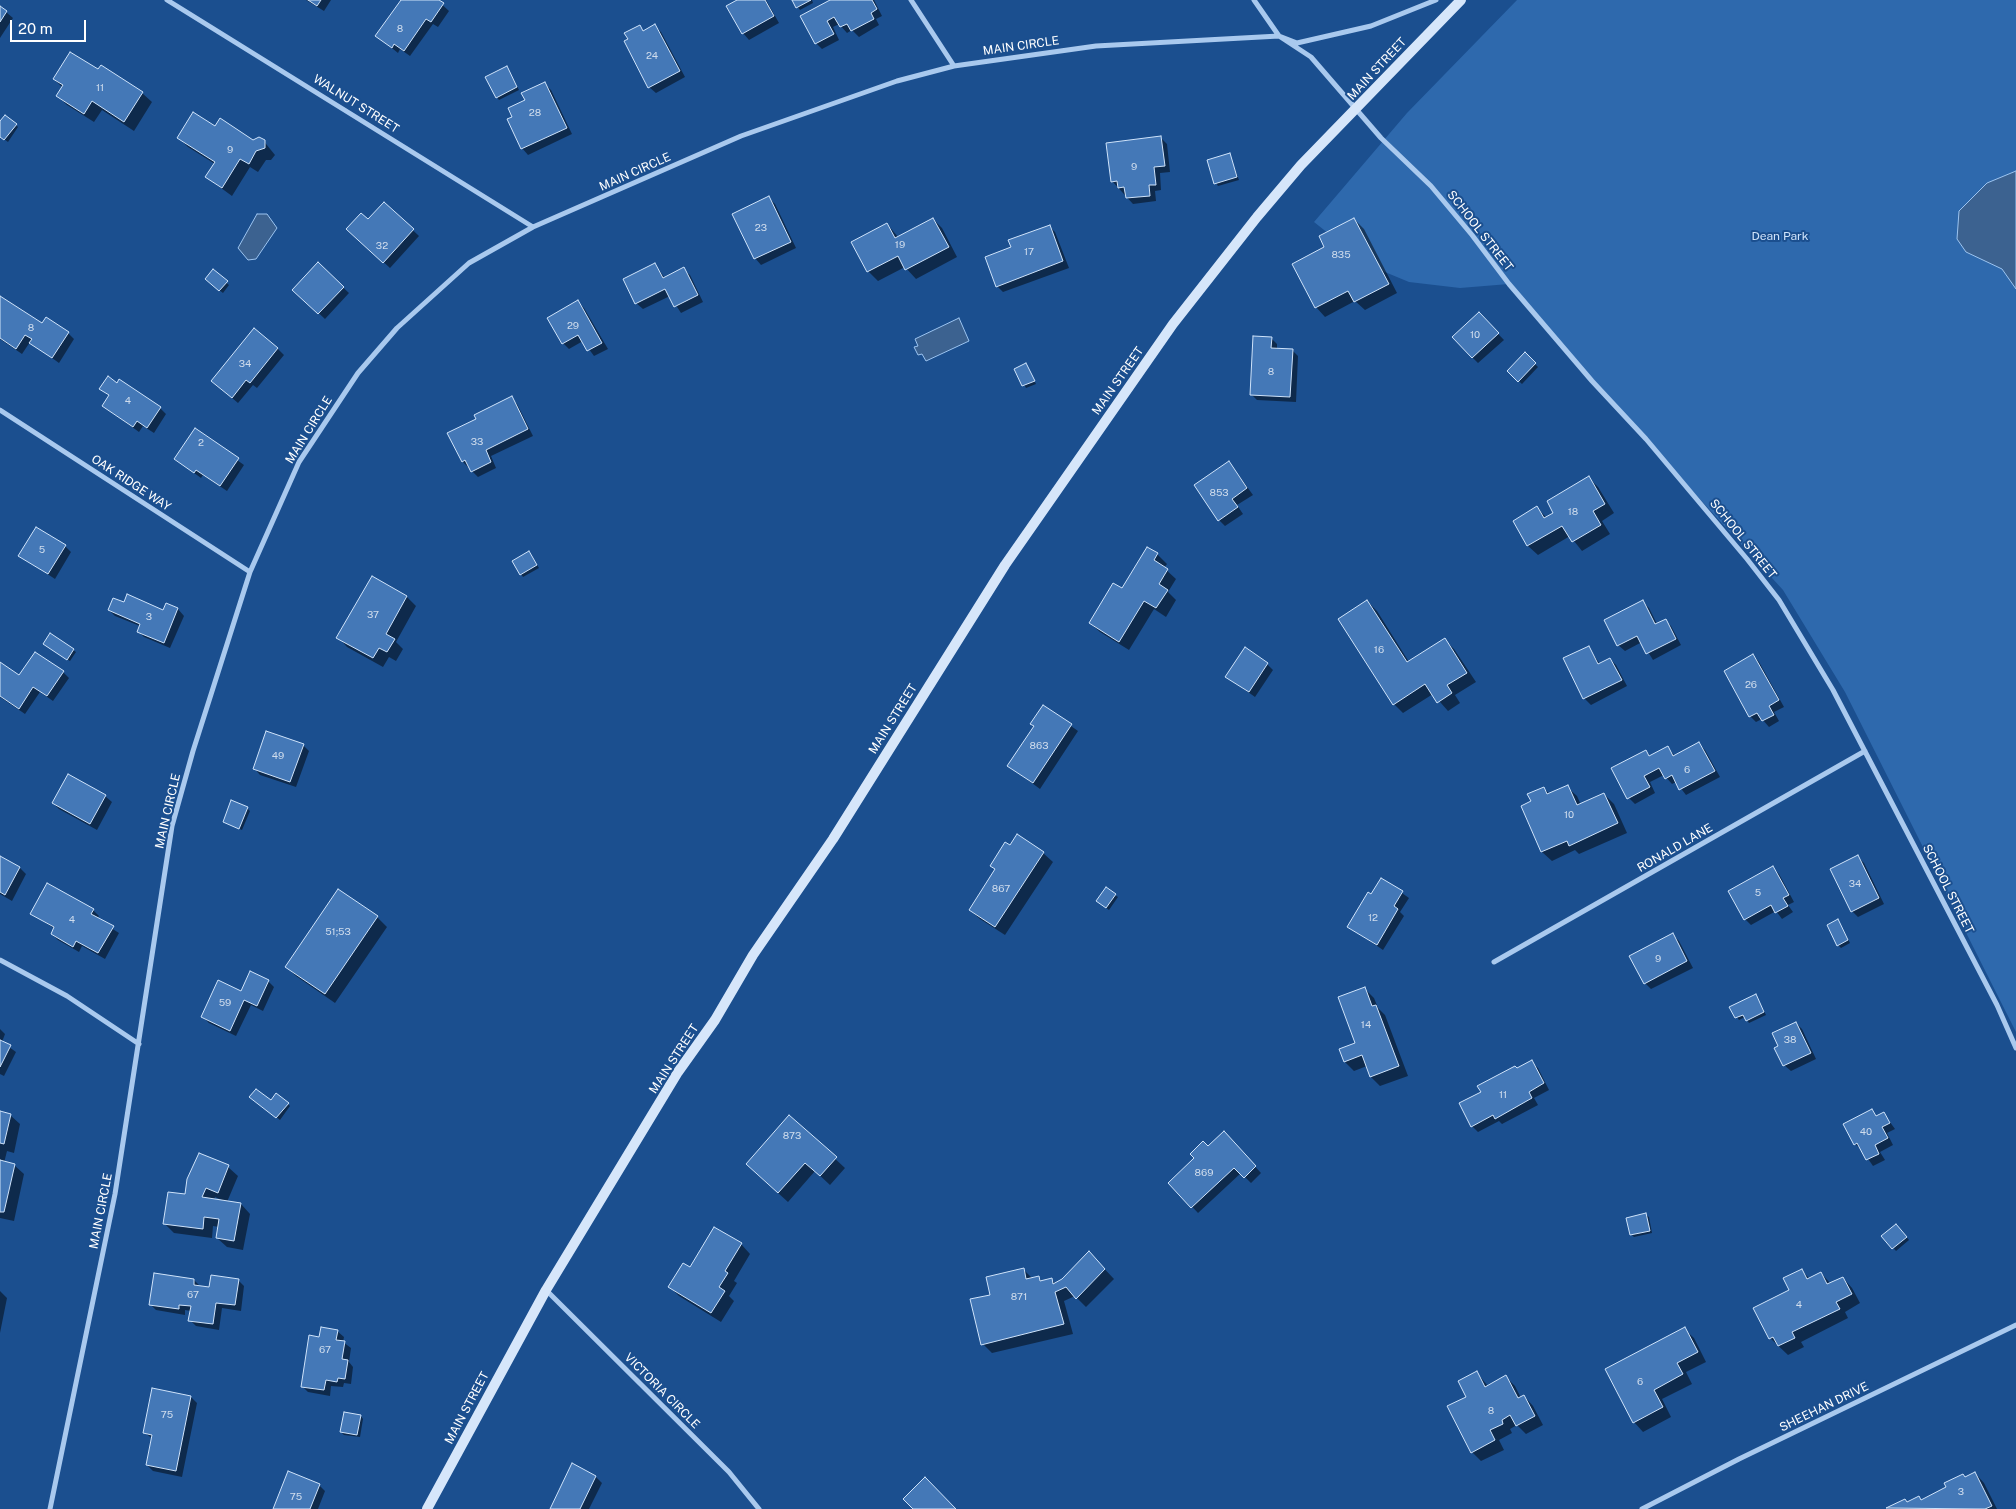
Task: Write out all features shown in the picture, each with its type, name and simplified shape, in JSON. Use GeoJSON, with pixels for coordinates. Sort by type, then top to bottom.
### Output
{"type":"FeatureCollection","features":[{"type":"Feature","properties":{"kind":"main road","name":"MAIN STREET"},"geometry":{"type":"LineString","coordinates":[[427,1509],[546,1290],[678,1072],[715,1020],[753,956],[833,839],[1009,560],[1173,324],[1289,178],[1461,0]]}},
{"type":"Feature","properties":{"kind":"street","name":"WALNUT STREET"},"geometry":{"type":"LineString","coordinates":[[167,0],[256,53],[533,227]]}},
{"type":"Feature","properties":{"kind":"street"},"geometry":{"type":"LineString","coordinates":[[911,0],[954,66]]}},
{"type":"Feature","properties":{"kind":"street"},"geometry":{"type":"LineString","coordinates":[[1254,0],[1279,36],[1311,57],[1356,110]]}},
{"type":"Feature","properties":{"kind":"street","name":"MAIN CIRCLE"},"geometry":{"type":"LineString","coordinates":[[50,1509],[115,1194],[172,826],[193,751],[250,572],[299,462],[358,373],[396,328],[469,263],[533,227],[741,136],[897,81],[954,66],[1096,46],[1279,36],[1297,43],[1371,26],[1436,0]]}},
{"type":"Feature","properties":{"kind":"street","name":"SCHOOL STREET"},"geometry":{"type":"LineString","coordinates":[[1356,110],[1381,138],[1431,186],[1472,234],[1509,284],[1592,381],[1646,439],[1748,559],[1779,600],[1834,690],[1993,998],[2016,1048]]}},
{"type":"Feature","properties":{"kind":"street","name":"OAK RIDGE WAY"},"geometry":{"type":"LineString","coordinates":[[0,410],[250,572]]}},
{"type":"Feature","properties":{"kind":"street","name":"RONALD LANE"},"geometry":{"type":"LineString","coordinates":[[1494,962],[1865,751]]}},
{"type":"Feature","properties":{"kind":"street"},"geometry":{"type":"LineString","coordinates":[[0,960],[67,996],[139,1044]]}},
{"type":"Feature","properties":{"kind":"street","name":"VICTORIA CIRCLE"},"geometry":{"type":"LineString","coordinates":[[546,1290],[729,1472],[759,1509]]}},
{"type":"Feature","properties":{"kind":"street","name":"SHEEHAN DRIVE"},"geometry":{"type":"LineString","coordinates":[[1642,1509],[1739,1459],[2016,1325]]}},
{"type":"Feature","properties":{"kind":"green space","name":"Dean Park"},"geometry":{"type":"Polygon","coordinates":[[[1517,0],[2016,0],[2016,1032],[1845,692],[1783,590],[1592,381],[1509,284],[1460,288],[1409,282],[1368,265],[1314,222],[1407,113],[1517,0]]]}},
{"type":"Feature","properties":{"kind":"shaded area"},"geometry":{"type":"Polygon","coordinates":[[[2016,171],[2016,289],[2002,269],[1966,252],[1957,239],[1959,211],[1987,183],[2016,171]]]}},
{"type":"Feature","properties":{"kind":"shaded area"},"geometry":{"type":"Polygon","coordinates":[[[257,214],[267,214],[277,228],[256,259],[248,260],[238,248],[257,214]]]}},
{"type":"Feature","properties":{"kind":"shaded area"},"geometry":{"type":"Polygon","coordinates":[[[959,318],[969,341],[926,361],[922,354],[918,355],[914,347],[918,346],[915,339],[959,318]]]}},
{"type":"Feature","properties":{"kind":"building"},"geometry":{"type":"Polygon","coordinates":[[[308,0],[321,0],[317,6],[308,0]]]}},
{"type":"Feature","properties":{"kind":"building"},"geometry":{"type":"Polygon","coordinates":[[[401,0],[439,0],[444,3],[431,22],[426,19],[404,51],[394,44],[392,48],[375,36],[401,0]]]}},
{"type":"Feature","properties":{"kind":"building"},"geometry":{"type":"Polygon","coordinates":[[[737,0],[765,0],[774,16],[742,34],[726,6],[737,0]]]}},
{"type":"Feature","properties":{"kind":"building"},"geometry":{"type":"Polygon","coordinates":[[[792,0],[811,0],[796,8],[792,0]]]}},
{"type":"Feature","properties":{"kind":"building"},"geometry":{"type":"Polygon","coordinates":[[[830,0],[872,0],[877,9],[871,13],[874,19],[851,31],[847,24],[840,27],[834,17],[827,21],[834,34],[815,44],[800,16],[830,0]]]}},
{"type":"Feature","properties":{"kind":"building"},"geometry":{"type":"Polygon","coordinates":[[[0,6],[7,11],[0,22],[0,6]]]}},
{"type":"Feature","properties":{"kind":"building"},"geometry":{"type":"Polygon","coordinates":[[[655,24],[680,71],[648,88],[624,41],[628,39],[624,33],[640,25],[643,31],[655,24]]]}},
{"type":"Feature","properties":{"kind":"building"},"geometry":{"type":"Polygon","coordinates":[[[70,52],[98,69],[101,65],[143,92],[124,122],[92,101],[84,114],[56,96],[63,85],[53,79],[70,52]]]}},
{"type":"Feature","properties":{"kind":"building"},"geometry":{"type":"Polygon","coordinates":[[[507,66],[517,87],[496,98],[485,77],[507,66]]]}},
{"type":"Feature","properties":{"kind":"building"},"geometry":{"type":"Polygon","coordinates":[[[545,82],[567,128],[521,149],[507,119],[512,117],[508,108],[525,100],[521,93],[545,82]]]}},
{"type":"Feature","properties":{"kind":"building"},"geometry":{"type":"Polygon","coordinates":[[[193,112],[215,126],[220,118],[253,140],[259,137],[265,140],[265,148],[256,151],[249,164],[240,159],[222,188],[205,177],[215,162],[177,138],[193,112]]]}},
{"type":"Feature","properties":{"kind":"building"},"geometry":{"type":"Polygon","coordinates":[[[5,115],[17,124],[4,140],[0,137],[0,121],[5,115]]]}},
{"type":"Feature","properties":{"kind":"building"},"geometry":{"type":"Polygon","coordinates":[[[1161,136],[1165,166],[1154,167],[1156,185],[1149,185],[1150,196],[1126,198],[1124,187],[1118,188],[1117,181],[1111,182],[1106,143],[1161,136]]]}},
{"type":"Feature","properties":{"kind":"building"},"geometry":{"type":"Polygon","coordinates":[[[1230,153],[1237,177],[1214,184],[1207,160],[1230,153]]]}},
{"type":"Feature","properties":{"kind":"building"},"geometry":{"type":"Polygon","coordinates":[[[769,196],[791,242],[754,259],[732,214],[769,196]]]}},
{"type":"Feature","properties":{"kind":"building"},"geometry":{"type":"Polygon","coordinates":[[[384,202],[414,229],[383,263],[346,229],[361,213],[368,219],[384,202]]]}},
{"type":"Feature","properties":{"kind":"building"},"geometry":{"type":"Polygon","coordinates":[[[933,218],[949,247],[905,270],[898,256],[867,272],[851,242],[887,223],[895,238],[933,218]]]}},
{"type":"Feature","properties":{"kind":"building"},"geometry":{"type":"Polygon","coordinates":[[[1354,218],[1389,284],[1354,302],[1348,291],[1315,308],[1292,264],[1324,247],[1319,236],[1354,218]]]}},
{"type":"Feature","properties":{"kind":"building"},"geometry":{"type":"Polygon","coordinates":[[[1050,225],[1063,261],[996,287],[985,257],[1011,247],[1008,240],[1050,225]]]}},
{"type":"Feature","properties":{"kind":"building"},"geometry":{"type":"Polygon","coordinates":[[[318,262],[344,287],[318,314],[292,290],[318,262]]]}},
{"type":"Feature","properties":{"kind":"building"},"geometry":{"type":"Polygon","coordinates":[[[655,263],[663,278],[684,267],[698,295],[674,307],[665,289],[635,304],[623,279],[655,263]]]}},
{"type":"Feature","properties":{"kind":"building"},"geometry":{"type":"Polygon","coordinates":[[[213,269],[228,281],[219,291],[205,279],[213,269]]]}},
{"type":"Feature","properties":{"kind":"building"},"geometry":{"type":"Polygon","coordinates":[[[0,296],[42,323],[46,317],[69,332],[52,358],[29,343],[32,339],[25,335],[16,349],[0,338],[0,296]]]}},
{"type":"Feature","properties":{"kind":"building"},"geometry":{"type":"Polygon","coordinates":[[[578,300],[602,343],[587,351],[578,335],[562,344],[547,318],[578,300]]]}},
{"type":"Feature","properties":{"kind":"building"},"geometry":{"type":"Polygon","coordinates":[[[1479,312],[1499,333],[1472,358],[1452,337],[1479,312]]]}},
{"type":"Feature","properties":{"kind":"building"},"geometry":{"type":"Polygon","coordinates":[[[254,328],[278,348],[250,383],[246,380],[232,398],[211,381],[254,328]]]}},
{"type":"Feature","properties":{"kind":"building"},"geometry":{"type":"Polygon","coordinates":[[[1253,336],[1272,337],[1271,348],[1293,349],[1290,397],[1250,395],[1253,336]]]}},
{"type":"Feature","properties":{"kind":"building"},"geometry":{"type":"Polygon","coordinates":[[[1525,352],[1536,363],[1518,382],[1507,371],[1525,352]]]}},
{"type":"Feature","properties":{"kind":"building"},"geometry":{"type":"Polygon","coordinates":[[[1026,363],[1035,381],[1022,386],[1014,369],[1026,363]]]}},
{"type":"Feature","properties":{"kind":"building"},"geometry":{"type":"Polygon","coordinates":[[[108,376],[117,383],[119,379],[161,407],[147,428],[137,421],[133,427],[102,406],[109,395],[99,389],[108,376]]]}},
{"type":"Feature","properties":{"kind":"building"},"geometry":{"type":"Polygon","coordinates":[[[512,396],[528,429],[486,450],[491,462],[471,472],[465,460],[462,462],[447,433],[476,419],[474,415],[512,396]]]}},
{"type":"Feature","properties":{"kind":"building"},"geometry":{"type":"Polygon","coordinates":[[[195,428],[239,458],[220,486],[196,470],[194,473],[174,459],[195,428]]]}},
{"type":"Feature","properties":{"kind":"building"},"geometry":{"type":"Polygon","coordinates":[[[1229,461],[1247,488],[1232,499],[1238,507],[1218,521],[1194,485],[1229,461]]]}},
{"type":"Feature","properties":{"kind":"building"},"geometry":{"type":"Polygon","coordinates":[[[1589,476],[1605,504],[1593,511],[1601,525],[1572,542],[1562,526],[1527,546],[1513,521],[1537,506],[1544,518],[1553,513],[1547,501],[1589,476]]]}},
{"type":"Feature","properties":{"kind":"building"},"geometry":{"type":"Polygon","coordinates":[[[36,527],[66,545],[48,574],[18,556],[36,527]]]}},
{"type":"Feature","properties":{"kind":"building"},"geometry":{"type":"Polygon","coordinates":[[[1147,547],[1158,553],[1154,560],[1168,569],[1159,584],[1168,590],[1156,608],[1144,601],[1119,642],[1089,623],[1113,583],[1122,588],[1147,547]]]}},
{"type":"Feature","properties":{"kind":"building"},"geometry":{"type":"Polygon","coordinates":[[[529,551],[537,565],[520,575],[512,561],[529,551]]]}},
{"type":"Feature","properties":{"kind":"building"},"geometry":{"type":"Polygon","coordinates":[[[372,576],[407,596],[386,634],[395,639],[387,652],[379,648],[373,658],[336,638],[372,576]]]}},
{"type":"Feature","properties":{"kind":"building"},"geometry":{"type":"Polygon","coordinates":[[[127,594],[163,610],[166,603],[178,608],[164,643],[137,632],[140,624],[108,610],[113,598],[124,602],[127,594]]]}},
{"type":"Feature","properties":{"kind":"building"},"geometry":{"type":"Polygon","coordinates":[[[1367,600],[1407,662],[1445,638],[1467,673],[1447,685],[1452,693],[1437,703],[1425,684],[1393,705],[1338,619],[1367,600]]]}},
{"type":"Feature","properties":{"kind":"building"},"geometry":{"type":"Polygon","coordinates":[[[1643,600],[1655,624],[1666,619],[1676,639],[1646,654],[1637,636],[1617,646],[1604,620],[1643,600]]]}},
{"type":"Feature","properties":{"kind":"building"},"geometry":{"type":"Polygon","coordinates":[[[50,633],[74,649],[67,660],[43,644],[50,633]]]}},
{"type":"Feature","properties":{"kind":"building"},"geometry":{"type":"Polygon","coordinates":[[[1589,646],[1598,664],[1610,658],[1622,680],[1583,699],[1563,658],[1589,646]]]}},
{"type":"Feature","properties":{"kind":"building"},"geometry":{"type":"Polygon","coordinates":[[[1245,647],[1268,663],[1249,692],[1225,677],[1245,647]]]}},
{"type":"Feature","properties":{"kind":"building"},"geometry":{"type":"Polygon","coordinates":[[[35,652],[64,671],[47,696],[33,687],[19,709],[0,696],[0,662],[19,675],[35,652]]]}},
{"type":"Feature","properties":{"kind":"building"},"geometry":{"type":"Polygon","coordinates":[[[1753,654],[1779,700],[1769,706],[1774,715],[1762,721],[1757,713],[1749,717],[1724,671],[1753,654]]]}},
{"type":"Feature","properties":{"kind":"building"},"geometry":{"type":"Polygon","coordinates":[[[1043,705],[1072,724],[1033,783],[1007,766],[1034,726],[1030,724],[1043,705]]]}},
{"type":"Feature","properties":{"kind":"building"},"geometry":{"type":"Polygon","coordinates":[[[266,731],[304,744],[290,782],[253,769],[266,731]]]}},
{"type":"Feature","properties":{"kind":"building"},"geometry":{"type":"Polygon","coordinates":[[[1699,742],[1715,771],[1679,790],[1672,775],[1665,779],[1659,768],[1644,776],[1650,787],[1627,799],[1611,768],[1646,750],[1649,756],[1668,746],[1673,756],[1699,742]]]}},
{"type":"Feature","properties":{"kind":"building"},"geometry":{"type":"Polygon","coordinates":[[[68,774],[106,795],[90,824],[52,803],[68,774]]]}},
{"type":"Feature","properties":{"kind":"building"},"geometry":{"type":"Polygon","coordinates":[[[1568,785],[1577,805],[1604,793],[1618,823],[1569,846],[1567,841],[1541,852],[1521,806],[1531,801],[1527,794],[1544,787],[1547,794],[1568,785]]]}},
{"type":"Feature","properties":{"kind":"building"},"geometry":{"type":"Polygon","coordinates":[[[231,800],[248,807],[239,829],[223,822],[231,800]]]}},
{"type":"Feature","properties":{"kind":"building"},"geometry":{"type":"Polygon","coordinates":[[[1017,834],[1044,852],[995,927],[969,910],[995,869],[990,866],[1005,842],[1010,845],[1017,834]]]}},
{"type":"Feature","properties":{"kind":"building"},"geometry":{"type":"Polygon","coordinates":[[[1858,855],[1879,898],[1851,912],[1830,869],[1858,855]]]}},
{"type":"Feature","properties":{"kind":"building"},"geometry":{"type":"Polygon","coordinates":[[[0,856],[20,867],[5,895],[0,892],[0,856]]]}},
{"type":"Feature","properties":{"kind":"building"},"geometry":{"type":"Polygon","coordinates":[[[1773,866],[1789,895],[1783,898],[1788,906],[1775,913],[1771,905],[1744,920],[1728,891],[1773,866]]]}},
{"type":"Feature","properties":{"kind":"building"},"geometry":{"type":"Polygon","coordinates":[[[1381,878],[1403,891],[1394,906],[1398,909],[1377,945],[1347,927],[1368,892],[1371,894],[1381,878]]]}},
{"type":"Feature","properties":{"kind":"building"},"geometry":{"type":"Polygon","coordinates":[[[47,883],[94,909],[91,914],[114,926],[98,953],[76,941],[73,947],[51,934],[54,927],[30,914],[47,883]]]}},
{"type":"Feature","properties":{"kind":"building"},"geometry":{"type":"Polygon","coordinates":[[[1106,887],[1116,894],[1106,908],[1096,901],[1106,887]]]}},
{"type":"Feature","properties":{"kind":"building"},"geometry":{"type":"Polygon","coordinates":[[[338,889],[378,916],[325,994],[285,967],[338,889]]]}},
{"type":"Feature","properties":{"kind":"building"},"geometry":{"type":"Polygon","coordinates":[[[1838,919],[1848,940],[1837,946],[1827,925],[1838,919]]]}},
{"type":"Feature","properties":{"kind":"building"},"geometry":{"type":"Polygon","coordinates":[[[1673,933],[1687,961],[1644,984],[1629,956],[1673,933]]]}},
{"type":"Feature","properties":{"kind":"building"},"geometry":{"type":"Polygon","coordinates":[[[250,971],[269,980],[257,1006],[244,1000],[230,1031],[201,1017],[218,980],[241,991],[250,971]]]}},
{"type":"Feature","properties":{"kind":"building"},"geometry":{"type":"Polygon","coordinates":[[[1365,987],[1372,1006],[1376,1005],[1399,1066],[1370,1077],[1362,1055],[1344,1062],[1339,1049],[1355,1043],[1338,997],[1365,987]]]}},
{"type":"Feature","properties":{"kind":"building"},"geometry":{"type":"Polygon","coordinates":[[[1756,994],[1764,1012],[1746,1021],[1743,1015],[1735,1018],[1729,1007],[1756,994]]]}},
{"type":"Feature","properties":{"kind":"building"},"geometry":{"type":"Polygon","coordinates":[[[1796,1022],[1811,1053],[1783,1066],[1774,1048],[1778,1046],[1772,1033],[1796,1022]]]}},
{"type":"Feature","properties":{"kind":"building"},"geometry":{"type":"Polygon","coordinates":[[[0,1040],[11,1045],[0,1067],[0,1040]]]}},
{"type":"Feature","properties":{"kind":"building"},"geometry":{"type":"Polygon","coordinates":[[[1532,1060],[1544,1083],[1529,1092],[1532,1098],[1495,1119],[1493,1115],[1471,1127],[1459,1103],[1481,1092],[1477,1086],[1515,1066],[1517,1068],[1532,1060]]]}},
{"type":"Feature","properties":{"kind":"building"},"geometry":{"type":"Polygon","coordinates":[[[256,1089],[271,1100],[276,1093],[289,1103],[276,1118],[249,1097],[256,1089]]]}},
{"type":"Feature","properties":{"kind":"building"},"geometry":{"type":"Polygon","coordinates":[[[1872,1109],[1876,1116],[1884,1112],[1890,1123],[1882,1127],[1888,1138],[1875,1145],[1879,1154],[1866,1160],[1857,1143],[1854,1145],[1843,1124],[1872,1109]]]}},
{"type":"Feature","properties":{"kind":"building"},"geometry":{"type":"Polygon","coordinates":[[[0,1111],[11,1114],[4,1144],[0,1143],[0,1111]]]}},
{"type":"Feature","properties":{"kind":"building"},"geometry":{"type":"Polygon","coordinates":[[[789,1115],[837,1157],[820,1176],[805,1163],[778,1193],[746,1164],[789,1115]]]}},
{"type":"Feature","properties":{"kind":"building"},"geometry":{"type":"Polygon","coordinates":[[[1224,1131],[1256,1166],[1244,1178],[1234,1168],[1191,1208],[1168,1183],[1194,1158],[1190,1154],[1203,1141],[1208,1146],[1224,1131]]]}},
{"type":"Feature","properties":{"kind":"building"},"geometry":{"type":"Polygon","coordinates":[[[199,1153],[229,1165],[218,1193],[206,1188],[202,1197],[241,1203],[234,1241],[216,1238],[219,1219],[204,1217],[203,1229],[163,1224],[168,1192],[185,1194],[187,1179],[199,1153]]]}},
{"type":"Feature","properties":{"kind":"building"},"geometry":{"type":"Polygon","coordinates":[[[0,1160],[15,1164],[4,1212],[0,1212],[0,1160]]]}},
{"type":"Feature","properties":{"kind":"building"},"geometry":{"type":"Polygon","coordinates":[[[1646,1213],[1650,1231],[1630,1235],[1626,1218],[1646,1213]]]}},
{"type":"Feature","properties":{"kind":"building"},"geometry":{"type":"Polygon","coordinates":[[[1896,1224],[1907,1237],[1892,1249],[1881,1236],[1896,1224]]]}},
{"type":"Feature","properties":{"kind":"building"},"geometry":{"type":"Polygon","coordinates":[[[714,1227],[742,1243],[725,1271],[728,1273],[719,1287],[725,1291],[711,1313],[668,1287],[683,1263],[690,1267],[714,1227]]]}},
{"type":"Feature","properties":{"kind":"building"},"geometry":{"type":"Polygon","coordinates":[[[1089,1251],[1105,1269],[1076,1299],[1066,1287],[1055,1292],[1064,1324],[981,1345],[970,1299],[990,1295],[986,1277],[1024,1268],[1026,1279],[1039,1276],[1040,1281],[1052,1278],[1053,1284],[1062,1279],[1089,1251]]]}},
{"type":"Feature","properties":{"kind":"building"},"geometry":{"type":"Polygon","coordinates":[[[1802,1269],[1807,1279],[1821,1272],[1827,1284],[1843,1277],[1852,1294],[1836,1302],[1840,1309],[1792,1332],[1795,1338],[1778,1346],[1773,1337],[1769,1339],[1753,1308],[1789,1290],[1783,1278],[1802,1269]]]}},
{"type":"Feature","properties":{"kind":"building"},"geometry":{"type":"Polygon","coordinates":[[[154,1273],[194,1279],[194,1285],[209,1287],[211,1275],[239,1279],[235,1305],[216,1303],[213,1324],[188,1321],[191,1306],[179,1305],[179,1309],[149,1305],[154,1273]]]}},
{"type":"Feature","properties":{"kind":"building"},"geometry":{"type":"Polygon","coordinates":[[[321,1327],[338,1330],[336,1340],[345,1341],[342,1359],[348,1360],[345,1379],[338,1378],[337,1382],[326,1380],[324,1390],[301,1387],[309,1335],[319,1337],[321,1327]]]}},
{"type":"Feature","properties":{"kind":"building"},"geometry":{"type":"Polygon","coordinates":[[[1685,1327],[1698,1352],[1677,1363],[1683,1374],[1654,1390],[1663,1407],[1633,1423],[1605,1369],[1685,1327]]]}},
{"type":"Feature","properties":{"kind":"building"},"geometry":{"type":"Polygon","coordinates":[[[1477,1371],[1485,1387],[1506,1375],[1518,1398],[1524,1395],[1535,1416],[1516,1426],[1510,1415],[1502,1420],[1503,1424],[1490,1430],[1495,1440],[1471,1453],[1447,1406],[1466,1397],[1458,1381],[1477,1371]]]}},
{"type":"Feature","properties":{"kind":"building"},"geometry":{"type":"Polygon","coordinates":[[[152,1388],[191,1396],[176,1471],[146,1465],[152,1435],[143,1433],[152,1388]]]}},
{"type":"Feature","properties":{"kind":"building"},"geometry":{"type":"Polygon","coordinates":[[[344,1412],[361,1415],[357,1435],[340,1432],[344,1412]]]}},
{"type":"Feature","properties":{"kind":"building"},"geometry":{"type":"Polygon","coordinates":[[[572,1463],[596,1476],[580,1509],[550,1509],[572,1463]]]}},
{"type":"Feature","properties":{"kind":"building"},"geometry":{"type":"Polygon","coordinates":[[[288,1471],[320,1484],[310,1509],[273,1509],[288,1471]]]}},
{"type":"Feature","properties":{"kind":"building"},"geometry":{"type":"Polygon","coordinates":[[[1975,1472],[1992,1506],[1985,1509],[1886,1508],[1905,1499],[1907,1502],[1919,1496],[1921,1500],[1946,1487],[1944,1483],[1963,1474],[1965,1477],[1975,1472]]]}},
{"type":"Feature","properties":{"kind":"building"},"geometry":{"type":"Polygon","coordinates":[[[925,1477],[956,1509],[913,1509],[903,1499],[925,1477]]]}}]}
